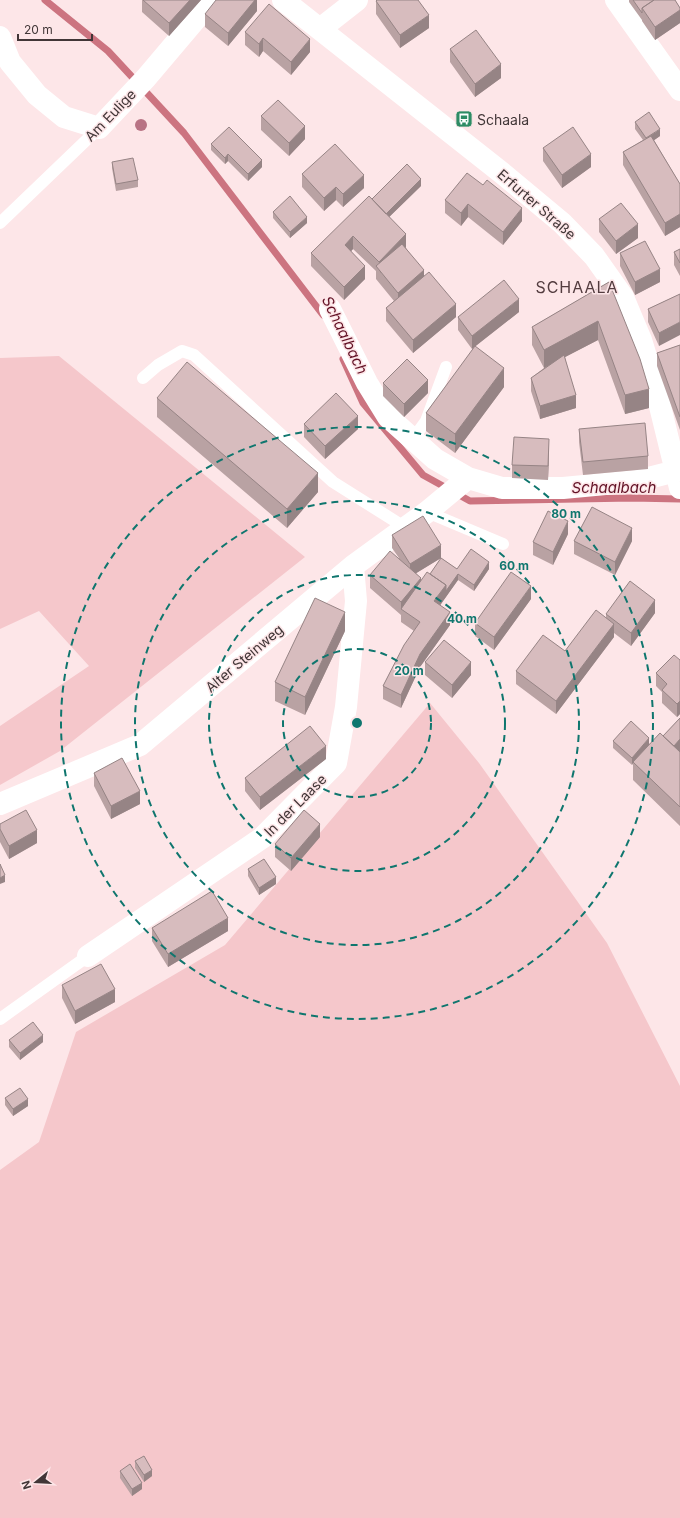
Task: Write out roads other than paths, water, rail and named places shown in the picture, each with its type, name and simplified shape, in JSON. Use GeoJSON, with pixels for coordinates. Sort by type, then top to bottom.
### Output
{"type":"FeatureCollection","features":[{"type":"Feature","properties":{"kind":"street","name":"Am Eulige"},"geometry":{"type":"LineString","coordinates":[[99,128],[146,78],[212,0]]}},
{"type":"Feature","properties":{"kind":"street","name":"Erfurter Straße"},"geometry":{"type":"LineString","coordinates":[[283,0],[538,203],[562,223],[594,256],[623,297],[641,340],[655,386],[678,476]]}},
{"type":"Feature","properties":{"kind":"street"},"geometry":{"type":"LineString","coordinates":[[320,30],[357,0]]}},
{"type":"Feature","properties":{"kind":"street"},"geometry":{"type":"LineString","coordinates":[[616,0],[680,90]]}},
{"type":"Feature","properties":{"kind":"street"},"geometry":{"type":"LineString","coordinates":[[0,37],[10,62],[37,95],[64,117],[99,128]]}},
{"type":"Feature","properties":{"kind":"street"},"geometry":{"type":"LineString","coordinates":[[330,309],[367,383],[388,417],[435,459],[464,482],[502,488],[563,488],[637,481],[654,477],[678,476]]}},
{"type":"Feature","properties":{"kind":"street","name":"Alter Steinweg"},"geometry":{"type":"LineString","coordinates":[[0,804],[140,745],[353,566],[406,528],[464,482]]}},
{"type":"Feature","properties":{"kind":"street","name":"In der Laase"},"geometry":{"type":"LineString","coordinates":[[88,956],[262,838],[336,763],[346,708],[356,601],[353,566]]}},
{"type":"Feature","properties":{"kind":"lane","name":"Am Eulige"},"geometry":{"type":"LineString","coordinates":[[0,223],[99,128]]}},
{"type":"Feature","properties":{"kind":"lane"},"geometry":{"type":"LineString","coordinates":[[143,378],[158,365],[182,351],[194,355],[333,482],[406,528]]}},
{"type":"Feature","properties":{"kind":"lane"},"geometry":{"type":"LineString","coordinates":[[412,439],[426,421],[446,367]]}},
{"type":"Feature","properties":{"kind":"lane"},"geometry":{"type":"LineString","coordinates":[[431,509],[503,544]]}},
{"type":"Feature","properties":{"kind":"lane"},"geometry":{"type":"LineString","coordinates":[[0,1019],[88,956]]}},
{"type":"Feature","properties":{"kind":"waterway","name":"Schaalbach"},"geometry":{"type":"LineString","coordinates":[[45,0],[108,51],[184,133],[323,315]]}},
{"type":"Feature","properties":{"kind":"waterway","name":"Schaalbach"},"geometry":{"type":"LineString","coordinates":[[343,359],[363,403],[423,475],[470,501],[632,498],[680,499]]}},
{"type":"Feature","properties":{"kind":"place","name":"Schaala"},"geometry":{"type":"Point","coordinates":[464,119]}},
{"type":"Feature","properties":{"kind":"district","name":"SCHAALA"},"geometry":{"type":"Point","coordinates":[577,287]}}]}
